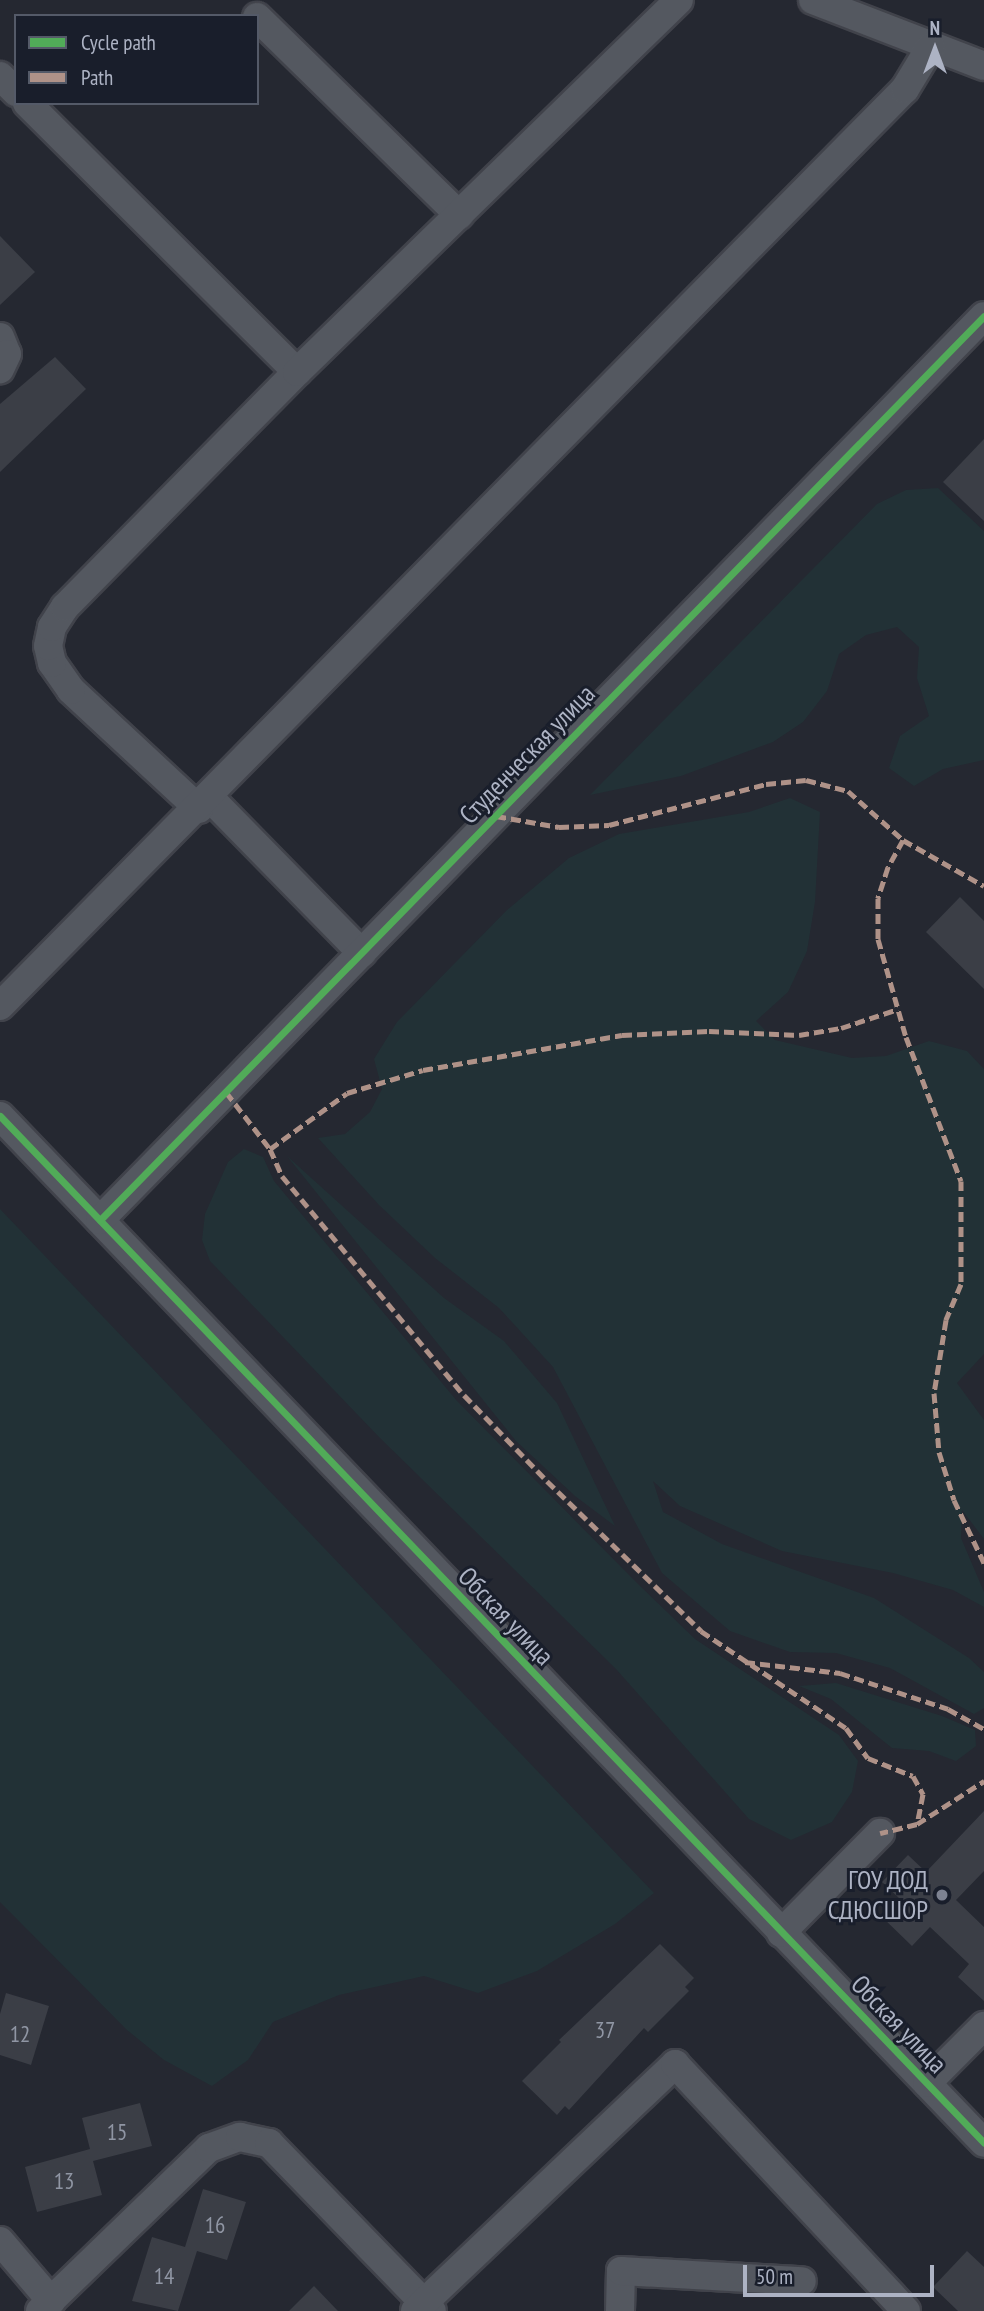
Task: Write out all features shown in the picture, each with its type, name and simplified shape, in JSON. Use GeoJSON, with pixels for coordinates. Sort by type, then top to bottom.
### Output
{"type":"FeatureCollection","features":[{"type":"Feature","properties":{"kind":"street"},"geometry":{"type":"LineString","coordinates":[[240,0],[255,14]]}},
{"type":"Feature","properties":{"kind":"street"},"geometry":{"type":"LineString","coordinates":[[362,953],[204,803],[71,690],[52,663],[48,646],[52,626],[65,607],[297,372],[679,0]]}},
{"type":"Feature","properties":{"kind":"street"},"geometry":{"type":"LineString","coordinates":[[813,0],[984,66]]}},
{"type":"Feature","properties":{"kind":"street"},"geometry":{"type":"LineString","coordinates":[[259,18],[459,215]]}},
{"type":"Feature","properties":{"kind":"street"},"geometry":{"type":"LineString","coordinates":[[0,1006],[204,803],[905,89],[931,46]]}},
{"type":"Feature","properties":{"kind":"street"},"geometry":{"type":"LineString","coordinates":[[0,76],[14,90]]}},
{"type":"Feature","properties":{"kind":"street"},"geometry":{"type":"LineString","coordinates":[[29,105],[297,372]]}},
{"type":"Feature","properties":{"kind":"street","name":"Студенческая улица"},"geometry":{"type":"LineString","coordinates":[[100,1220],[979,330]]}},
{"type":"Feature","properties":{"kind":"street"},"geometry":{"type":"LineString","coordinates":[[0,337],[7,354],[0,369]]}},
{"type":"Feature","properties":{"kind":"street","name":"Обская улица"},"geometry":{"type":"LineString","coordinates":[[0,1116],[984,2143]]}},
{"type":"Feature","properties":{"kind":"street"},"geometry":{"type":"LineString","coordinates":[[781,1933],[880,1833]]}},
{"type":"Feature","properties":{"kind":"street"},"geometry":{"type":"LineString","coordinates":[[927,2083],[984,2026]]}},
{"type":"Feature","properties":{"kind":"street"},"geometry":{"type":"LineString","coordinates":[[0,2241],[46,2306],[209,2148],[240,2137],[269,2143],[423,2308],[675,2064],[906,2311]]}},
{"type":"Feature","properties":{"kind":"street"},"geometry":{"type":"LineString","coordinates":[[620,2311],[621,2271],[802,2281]]}},
{"type":"Feature","properties":{"kind":"shaded area"},"geometry":{"type":"Polygon","coordinates":[[[938,488],[984,531],[984,760],[943,769],[914,786],[889,768],[900,736],[929,716],[917,678],[919,647],[897,627],[866,635],[839,654],[827,691],[803,722],[773,742],[681,776],[590,795],[877,504],[906,490],[938,488]]]}},
{"type":"Feature","properties":{"kind":"shaded area"},"geometry":{"type":"Polygon","coordinates":[[[790,798],[820,812],[815,902],[807,951],[788,992],[756,1021],[775,1040],[852,1058],[886,1056],[929,1041],[967,1051],[984,1069],[984,1354],[957,1383],[984,1420],[984,1539],[962,1510],[961,1538],[984,1592],[984,1607],[953,1590],[893,1573],[782,1551],[680,1506],[653,1481],[663,1512],[722,1544],[874,1598],[969,1658],[984,1672],[984,1708],[974,1714],[890,1668],[836,1653],[790,1652],[730,1631],[662,1573],[553,1367],[499,1308],[435,1258],[379,1205],[318,1138],[345,1134],[370,1112],[382,1089],[374,1059],[397,1022],[507,910],[569,858],[619,834],[749,812],[790,798]]]}},
{"type":"Feature","properties":{"kind":"shaded area"},"geometry":{"type":"Polygon","coordinates":[[[244,1149],[263,1157],[274,1181],[457,1401],[637,1583],[695,1639],[839,1735],[858,1761],[852,1792],[832,1822],[791,1840],[749,1819],[616,1669],[379,1437],[210,1261],[202,1240],[205,1214],[228,1162],[244,1149]]]}},
{"type":"Feature","properties":{"kind":"shaded area"},"geometry":{"type":"Polygon","coordinates":[[[287,1156],[444,1298],[504,1341],[557,1403],[615,1526],[575,1496],[516,1441],[287,1156]]]}},
{"type":"Feature","properties":{"kind":"shaded area"},"geometry":{"type":"Polygon","coordinates":[[[0,1209],[654,1893],[615,1924],[537,1971],[478,1993],[424,1976],[339,1995],[273,2022],[248,2060],[212,2086],[164,2060],[127,2030],[0,1902],[0,1209]]]}},
{"type":"Feature","properties":{"kind":"shaded area"},"geometry":{"type":"Polygon","coordinates":[[[836,1683],[942,1716],[975,1730],[976,1746],[956,1761],[929,1751],[892,1748],[831,1699],[799,1686],[836,1683]]]}},
{"type":"Feature","properties":{"kind":"building"},"geometry":{"type":"Polygon","coordinates":[[[0,236],[35,272],[0,305],[0,236]]]}},
{"type":"Feature","properties":{"kind":"building"},"geometry":{"type":"Polygon","coordinates":[[[55,357],[86,389],[0,472],[0,404],[55,357]]]}},
{"type":"Feature","properties":{"kind":"building"},"geometry":{"type":"Polygon","coordinates":[[[984,439],[984,521],[943,482],[984,439]]]}},
{"type":"Feature","properties":{"kind":"building"},"geometry":{"type":"Polygon","coordinates":[[[960,897],[984,921],[984,989],[926,932],[960,897]]]}},
{"type":"Feature","properties":{"kind":"building"},"geometry":{"type":"Polygon","coordinates":[[[984,1811],[984,1871],[956,1900],[984,1927],[984,2001],[958,1977],[969,1964],[930,1927],[912,1946],[882,1917],[900,1899],[882,1882],[908,1855],[926,1872],[984,1811]]]}},
{"type":"Feature","properties":{"kind":"building"},"geometry":{"type":"Polygon","coordinates":[[[660,1944],[694,1978],[685,1987],[689,1991],[648,2032],[644,2028],[569,2110],[565,2106],[557,2115],[522,2081],[561,2042],[559,2040],[660,1944]]]}},
{"type":"Feature","properties":{"kind":"building"},"geometry":{"type":"Polygon","coordinates":[[[6,1993],[49,2006],[31,2065],[0,2055],[0,2014],[6,1993]]]}},
{"type":"Feature","properties":{"kind":"building"},"geometry":{"type":"Polygon","coordinates":[[[140,2103],[152,2146],[93,2161],[102,2195],[37,2212],[25,2167],[90,2149],[82,2118],[140,2103]]]}},
{"type":"Feature","properties":{"kind":"building"},"geometry":{"type":"Polygon","coordinates":[[[203,2189],[246,2202],[227,2260],[197,2251],[178,2311],[132,2301],[152,2237],[185,2247],[203,2189]]]}},
{"type":"Feature","properties":{"kind":"building"},"geometry":{"type":"Polygon","coordinates":[[[967,2251],[984,2267],[984,2311],[958,2311],[933,2287],[967,2251]]]}},
{"type":"Feature","properties":{"kind":"building"},"geometry":{"type":"Polygon","coordinates":[[[314,2286],[338,2311],[289,2311],[314,2286]]]}},
{"type":"Feature","properties":{"kind":"marked path"},"geometry":{"type":"LineString","coordinates":[[496,816],[559,827],[609,825],[766,784],[806,780],[848,791],[903,840],[984,886]]}},
{"type":"Feature","properties":{"kind":"marked path"},"geometry":{"type":"LineString","coordinates":[[903,840],[888,867],[878,898],[878,939],[906,1037],[961,1181],[961,1284],[946,1320],[934,1393],[939,1452],[954,1500],[984,1563]]}},
{"type":"Feature","properties":{"kind":"marked path"},"geometry":{"type":"LineString","coordinates":[[270,1149],[347,1093],[423,1070],[622,1035],[709,1031],[799,1035],[841,1028],[898,1009]]}},
{"type":"Feature","properties":{"kind":"marked path"},"geometry":{"type":"LineString","coordinates":[[226,1092],[270,1149],[282,1176],[464,1395],[547,1481],[701,1631],[846,1728],[868,1758],[913,1776],[923,1794],[917,1824],[880,1833]]}},
{"type":"Feature","properties":{"kind":"marked path"},"geometry":{"type":"LineString","coordinates":[[745,1662],[840,1673],[948,1709],[984,1729]]}},
{"type":"Feature","properties":{"kind":"marked path"},"geometry":{"type":"LineString","coordinates":[[917,1824],[984,1781]]}},
{"type":"Feature","properties":{"kind":"cycle path"},"geometry":{"type":"LineString","coordinates":[[100,1220],[984,316]]}},
{"type":"Feature","properties":{"kind":"cycle path"},"geometry":{"type":"LineString","coordinates":[[0,1116],[984,2143]]}},
{"type":"Feature","properties":{"kind":"place","name":"ГОУ ДОД СДЮСШОР"},"geometry":{"type":"Point","coordinates":[942,1895]}}]}
